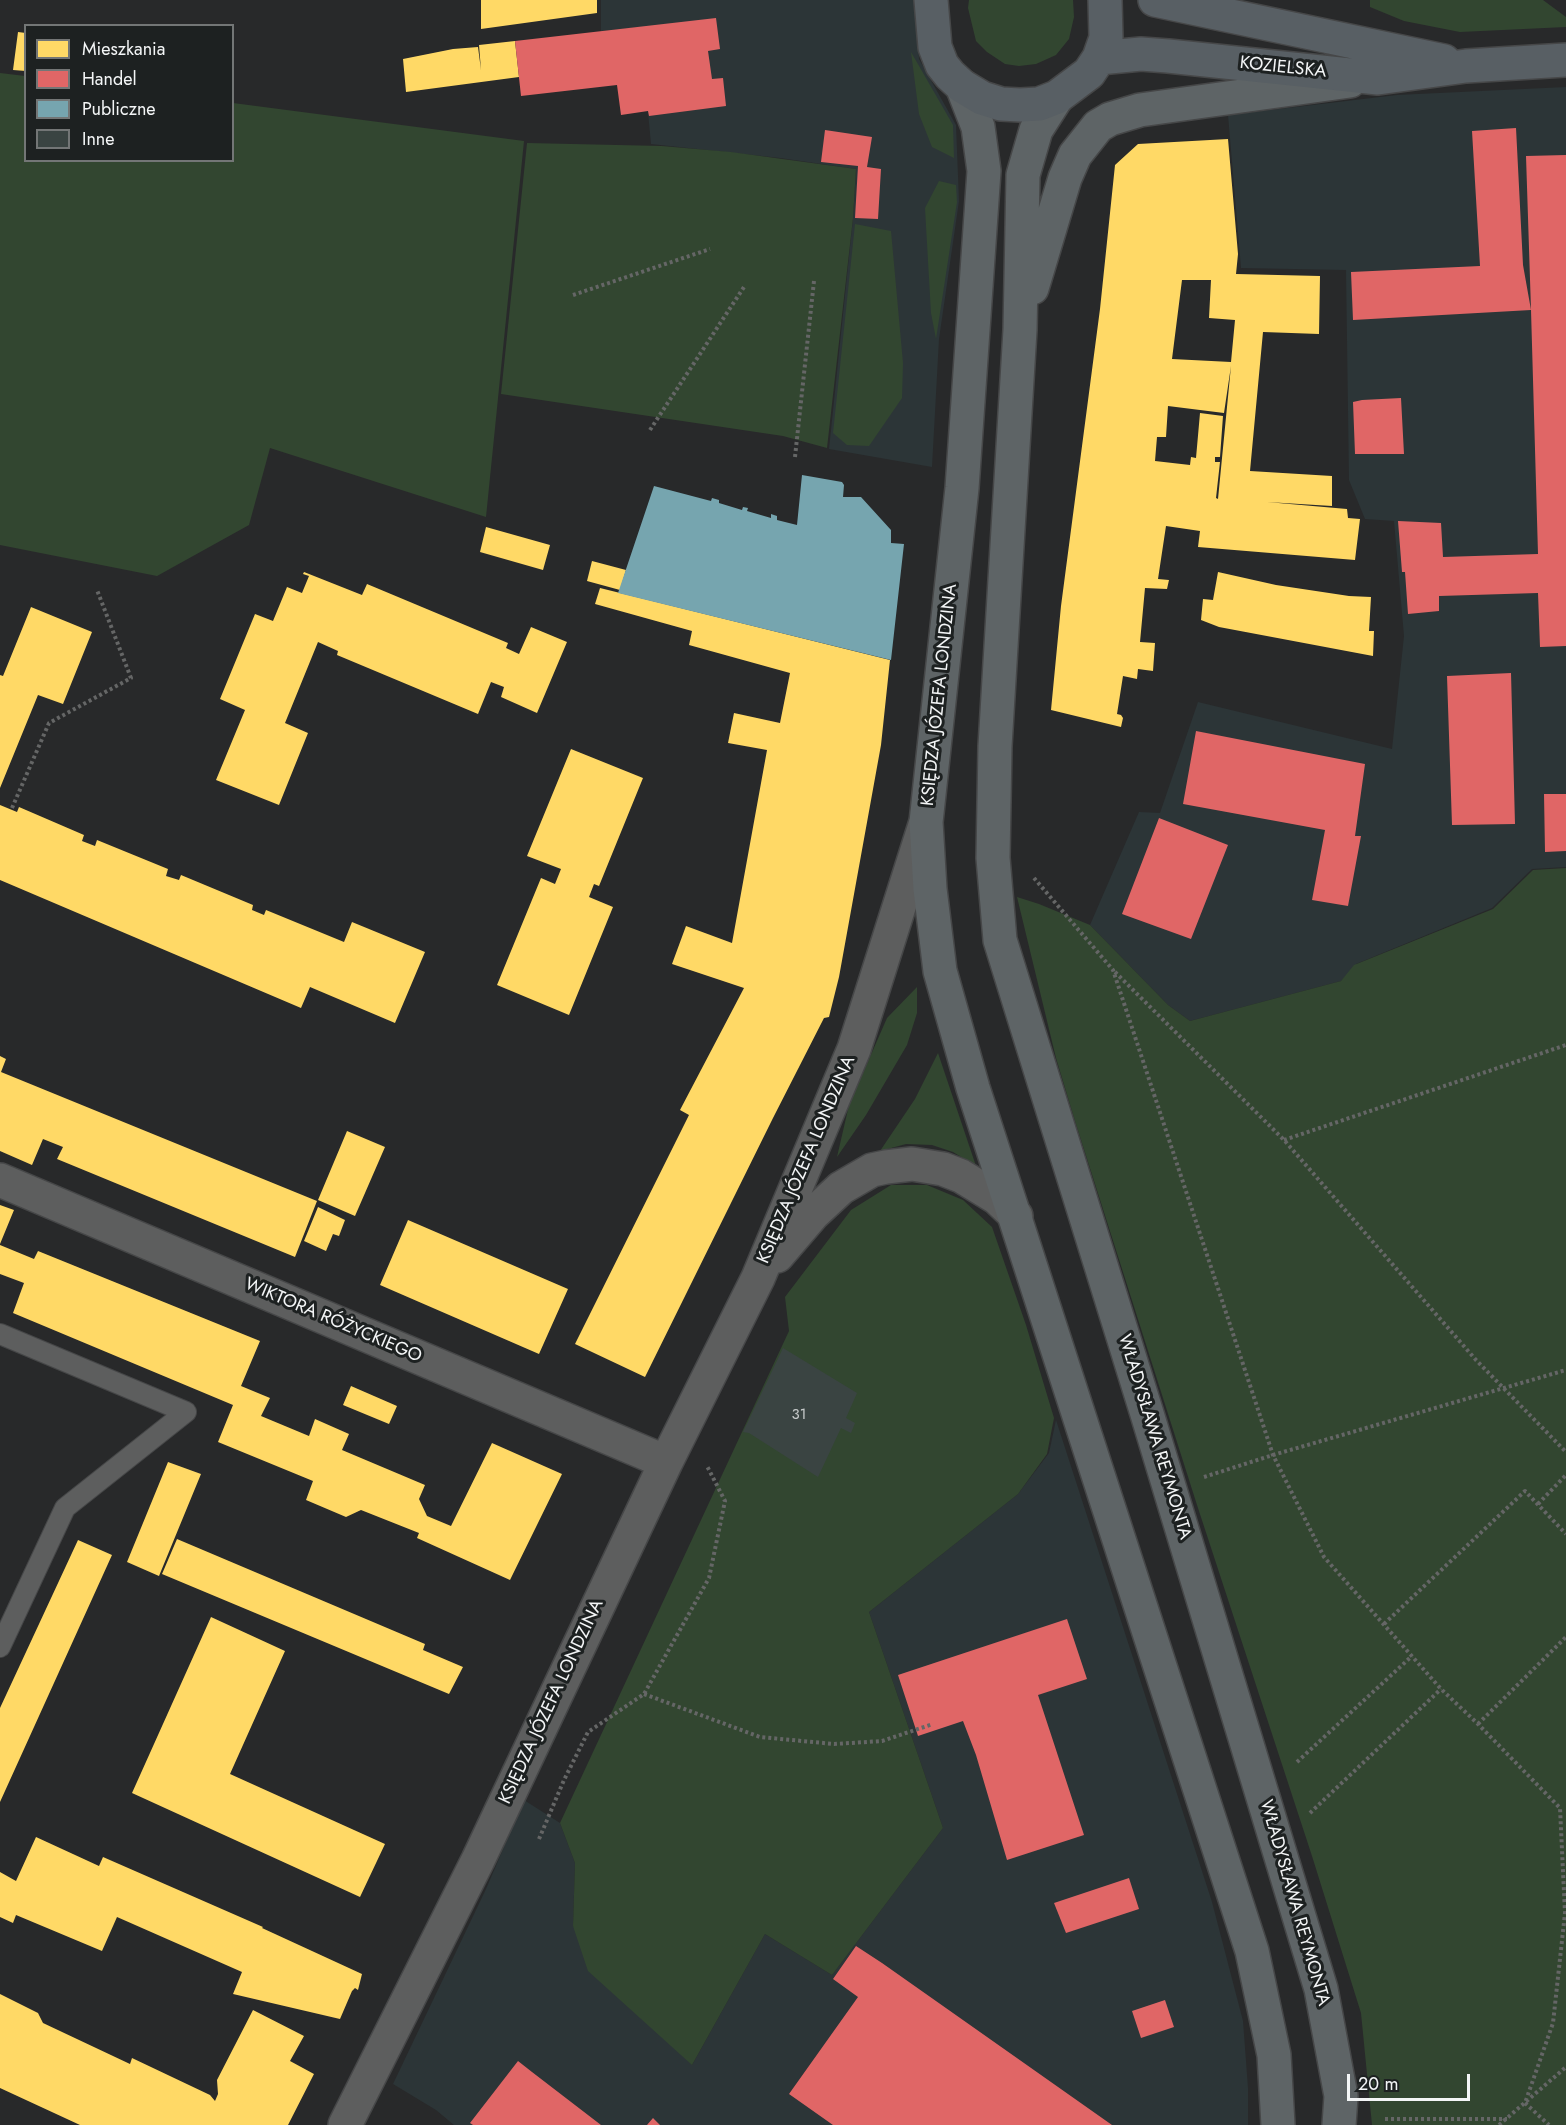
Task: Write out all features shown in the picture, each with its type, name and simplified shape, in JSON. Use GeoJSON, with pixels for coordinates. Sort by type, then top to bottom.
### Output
{"type":"FeatureCollection","features":[{"type":"Feature","properties":{"kind":"main road"},"geometry":{"type":"LineString","coordinates":[[931,0],[934,47],[942,65],[962,87],[982,98],[1001,104],[1020,105],[1039,104],[1057,97],[1089,73],[1099,58],[1106,38],[1105,0]]}},
{"type":"Feature","properties":{"kind":"main road","name":"KOZIELSKA"},"geometry":{"type":"LineString","coordinates":[[1155,0],[1466,66]]}},
{"type":"Feature","properties":{"kind":"main road","name":"KOZIELSKA"},"geometry":{"type":"LineString","coordinates":[[1099,58],[1141,54],[1378,78],[1466,66],[1566,60]]}},
{"type":"Feature","properties":{"kind":"main road"},"geometry":{"type":"LineString","coordinates":[[1020,330],[1065,178],[1075,155],[1098,126],[1110,119],[1140,110],[1378,78]]}},
{"type":"Feature","properties":{"kind":"main road","name":"KSIĘDZA JÓZEFA LONDZINA"},"geometry":{"type":"LineString","coordinates":[[926,822],[962,488],[984,171],[978,127],[962,87]]}},
{"type":"Feature","properties":{"kind":"main road"},"geometry":{"type":"LineString","coordinates":[[1020,330],[1023,175],[1036,130],[1057,97]]}},
{"type":"Feature","properties":{"kind":"main road","name":"WŁADYSŁAWA REYMONTA"},"geometry":{"type":"LineString","coordinates":[[1020,330],[995,746],[993,858],[1000,940],[1148,1417],[1321,1989],[1341,2096],[1339,2125]]}},
{"type":"Feature","properties":{"kind":"main road"},"geometry":{"type":"LineString","coordinates":[[926,822],[930,889],[943,982],[973,1088],[1252,1951],[1274,2055],[1278,2125]]}},
{"type":"Feature","properties":{"kind":"street","name":"KSIĘDZA JÓZEFA LONDZINA"},"geometry":{"type":"LineString","coordinates":[[345,2125],[478,1860],[666,1462],[758,1278],[854,1049],[926,822]]}},
{"type":"Feature","properties":{"kind":"street","name":"KSIĘDZA JÓZEFA LONDZINA"},"geometry":{"type":"LineString","coordinates":[[758,1278],[826,1200],[855,1178],[885,1167],[912,1164],[943,1169],[961,1176],[997,1198],[1016,1216]]}},
{"type":"Feature","properties":{"kind":"street","name":"WIKTORA RÓŻYCKIEGO"},"geometry":{"type":"LineString","coordinates":[[0,1180],[666,1462]]}},
{"type":"Feature","properties":{"kind":"lane"},"geometry":{"type":"LineString","coordinates":[[0,1334],[186,1412],[65,1508],[0,1647]]}},
{"type":"Feature","properties":{"kind":"path"},"geometry":{"type":"LineString","coordinates":[[573,295],[710,249]]}},
{"type":"Feature","properties":{"kind":"path"},"geometry":{"type":"LineString","coordinates":[[795,457],[814,281]]}},
{"type":"Feature","properties":{"kind":"path"},"geometry":{"type":"LineString","coordinates":[[650,430],[744,287]]}},
{"type":"Feature","properties":{"kind":"path"},"geometry":{"type":"LineString","coordinates":[[12,808],[49,723],[131,678],[97,590]]}},
{"type":"Feature","properties":{"kind":"path"},"geometry":{"type":"LineString","coordinates":[[1030,872],[1113,970],[1284,1140],[1476,1360],[1566,1452]]}},
{"type":"Feature","properties":{"kind":"path"},"geometry":{"type":"LineString","coordinates":[[1113,970],[1273,1455],[1324,1557],[1441,1689],[1560,1808],[1565,1913],[1553,2023],[1525,2103]]}},
{"type":"Feature","properties":{"kind":"path"},"geometry":{"type":"LineString","coordinates":[[1284,1140],[1566,1045]]}},
{"type":"Feature","properties":{"kind":"path"},"geometry":{"type":"LineString","coordinates":[[1202,1478],[1273,1455],[1566,1371]]}},
{"type":"Feature","properties":{"kind":"path"},"geometry":{"type":"LineString","coordinates":[[539,1839],[564,1779],[588,1732],[644,1694],[709,1578],[725,1501],[703,1459]]}},
{"type":"Feature","properties":{"kind":"path"},"geometry":{"type":"LineString","coordinates":[[1538,1504],[1566,1475]]}},
{"type":"Feature","properties":{"kind":"path"},"geometry":{"type":"LineString","coordinates":[[1384,1624],[1525,1491],[1566,1534]]}},
{"type":"Feature","properties":{"kind":"path"},"geometry":{"type":"LineString","coordinates":[[1478,1724],[1566,1637]]}},
{"type":"Feature","properties":{"kind":"path"},"geometry":{"type":"LineString","coordinates":[[1297,1762],[1412,1656]]}},
{"type":"Feature","properties":{"kind":"path"},"geometry":{"type":"LineString","coordinates":[[1310,1813],[1441,1689]]}},
{"type":"Feature","properties":{"kind":"path"},"geometry":{"type":"LineString","coordinates":[[644,1694],[760,1737],[834,1744],[882,1741],[933,1724]]}},
{"type":"Feature","properties":{"kind":"path"},"geometry":{"type":"LineString","coordinates":[[1560,1808],[1566,1802]]}},
{"type":"Feature","properties":{"kind":"path"},"geometry":{"type":"LineString","coordinates":[[1499,2125],[1566,2067]]}},
{"type":"Feature","properties":{"kind":"path"},"geometry":{"type":"LineString","coordinates":[[1525,2103],[1549,2125]]}},
{"type":"Feature","properties":{"kind":"path"},"geometry":{"type":"LineString","coordinates":[[1385,2119],[1507,2118]]}},
{"type":"Feature","properties":{"kind":"shaded area"},"geometry":{"type":"Polygon","coordinates":[[[601,0],[916,0],[919,59],[956,125],[959,201],[939,339],[932,467],[829,449],[856,169],[651,144],[640,27],[601,31],[601,0]]]}},
{"type":"Feature","properties":{"kind":"shaded area"},"geometry":{"type":"Polygon","coordinates":[[[1566,87],[1566,867],[1532,869],[1492,908],[1356,964],[1356,967],[1341,981],[1190,1021],[1168,1005],[1090,925],[1139,812],[1160,813],[1198,702],[1392,749],[1404,636],[1394,521],[1365,519],[1349,480],[1346,270],[1241,268],[1228,115],[1397,95],[1566,87]]]}},
{"type":"Feature","properties":{"kind":"shaded area"},"geometry":{"type":"Polygon","coordinates":[[[1056,1420],[1212,1902],[1243,2021],[1248,2125],[454,2125],[436,2110],[393,2084],[486,1889],[524,1800],[560,1823],[575,1863],[573,1926],[692,2065],[765,1934],[832,1975],[943,1828],[869,1612],[1018,1494],[1049,1453],[1056,1420]]]}},
{"type":"Feature","properties":{"kind":"green space"},"geometry":{"type":"Polygon","coordinates":[[[969,0],[1073,0],[1074,17],[1069,39],[1056,55],[1036,64],[1019,66],[1005,64],[976,41],[968,8],[969,0]]]}},
{"type":"Feature","properties":{"kind":"green space"},"geometry":{"type":"Polygon","coordinates":[[[1370,0],[1543,0],[1566,17],[1566,27],[1460,32],[1404,21],[1370,7],[1370,0]]]}},
{"type":"Feature","properties":{"kind":"green space"},"geometry":{"type":"Polygon","coordinates":[[[911,52],[953,125],[954,158],[932,147],[919,114],[911,52]]]}},
{"type":"Feature","properties":{"kind":"green space"},"geometry":{"type":"Polygon","coordinates":[[[0,73],[24,76],[24,162],[234,162],[234,103],[524,141],[486,517],[270,448],[249,525],[157,576],[0,545],[0,73]]]}},
{"type":"Feature","properties":{"kind":"green space"},"geometry":{"type":"Polygon","coordinates":[[[527,143],[662,146],[731,152],[856,169],[853,218],[827,448],[783,436],[501,394],[527,143]]]}},
{"type":"Feature","properties":{"kind":"green space"},"geometry":{"type":"Polygon","coordinates":[[[939,181],[956,185],[957,202],[936,339],[931,313],[925,208],[939,181]]]}},
{"type":"Feature","properties":{"kind":"green space"},"geometry":{"type":"Polygon","coordinates":[[[855,224],[891,231],[903,363],[902,398],[869,446],[847,445],[833,433],[855,224]]]}},
{"type":"Feature","properties":{"kind":"green space"},"geometry":{"type":"Polygon","coordinates":[[[1566,868],[1566,2125],[1372,2125],[1361,2013],[1075,1121],[1056,1058],[1017,897],[1090,925],[1168,1005],[1190,1021],[1341,981],[1354,965],[1493,909],[1533,870],[1566,868]]]}},
{"type":"Feature","properties":{"kind":"green space"},"geometry":{"type":"Polygon","coordinates":[[[917,987],[917,1013],[907,1045],[866,1115],[837,1157],[849,1105],[887,1018],[917,987]]]}},
{"type":"Feature","properties":{"kind":"green space"},"geometry":{"type":"Polygon","coordinates":[[[938,1053],[976,1166],[953,1152],[932,1145],[906,1144],[880,1151],[915,1099],[938,1053]]]}},
{"type":"Feature","properties":{"kind":"green space"},"geometry":{"type":"Polygon","coordinates":[[[891,1185],[927,1185],[963,1200],[992,1227],[1026,1325],[1054,1418],[1047,1454],[1018,1494],[869,1612],[943,1828],[832,1975],[765,1934],[692,2065],[588,1971],[573,1926],[575,1863],[560,1823],[789,1331],[785,1297],[851,1210],[891,1185]]]}},
{"type":"Feature","properties":{"kind":"building: Mieszkania"},"geometry":{"type":"Polygon","coordinates":[[[481,0],[597,0],[597,13],[481,29],[481,0]]]}},
{"type":"Feature","properties":{"kind":"building: Mieszkania"},"geometry":{"type":"Polygon","coordinates":[[[18,32],[24,33],[24,71],[13,70],[18,32]]]}},
{"type":"Feature","properties":{"kind":"building: Mieszkania"},"geometry":{"type":"Polygon","coordinates":[[[515,41],[519,77],[406,92],[403,59],[453,49],[478,47],[481,70],[479,45],[515,41]]]}},
{"type":"Feature","properties":{"kind":"building: Mieszkania"},"geometry":{"type":"Polygon","coordinates":[[[1228,139],[1238,254],[1236,274],[1320,276],[1319,334],[1263,332],[1250,471],[1332,476],[1332,506],[1267,502],[1347,509],[1348,518],[1360,519],[1355,560],[1198,547],[1200,531],[1166,526],[1158,579],[1169,580],[1167,589],[1145,588],[1140,642],[1155,643],[1153,671],[1138,669],[1137,679],[1123,676],[1117,714],[1123,718],[1121,727],[1051,710],[1061,606],[1100,309],[1115,165],[1138,144],[1228,139]],[[1182,280],[1172,359],[1231,362],[1235,320],[1209,318],[1211,280],[1182,280]],[[1231,366],[1224,413],[1168,406],[1166,437],[1157,437],[1155,461],[1190,465],[1191,457],[1196,458],[1200,413],[1223,416],[1220,457],[1215,457],[1215,462],[1220,462],[1216,498],[1218,499],[1231,366]]]}},
{"type":"Feature","properties":{"kind":"building: Mieszkania"},"geometry":{"type":"Polygon","coordinates":[[[486,527],[550,545],[543,570],[480,552],[486,527]]]}},
{"type":"Feature","properties":{"kind":"building: Mieszkania"},"geometry":{"type":"Polygon","coordinates":[[[592,561],[626,570],[620,590],[587,581],[592,561]]]}},
{"type":"Feature","properties":{"kind":"building: Mieszkania"},"geometry":{"type":"Polygon","coordinates":[[[304,572],[362,595],[367,584],[508,643],[506,648],[519,654],[531,627],[567,642],[537,713],[501,697],[504,687],[491,682],[478,714],[337,655],[338,651],[318,642],[285,723],[308,733],[279,805],[216,780],[245,710],[220,699],[255,614],[273,621],[287,587],[302,593],[309,576],[303,574],[304,572]]]}},
{"type":"Feature","properties":{"kind":"building: Mieszkania"},"geometry":{"type":"Polygon","coordinates":[[[1218,572],[1276,585],[1371,597],[1369,631],[1374,631],[1373,656],[1219,627],[1201,620],[1203,599],[1213,600],[1218,572]]]}},
{"type":"Feature","properties":{"kind":"building: Mieszkania"},"geometry":{"type":"Polygon","coordinates":[[[600,588],[890,660],[881,745],[839,977],[829,1017],[824,1018],[645,1377],[575,1344],[689,1115],[680,1110],[744,988],[672,964],[686,926],[732,943],[767,750],[728,743],[734,713],[780,723],[790,673],[689,645],[692,631],[595,604],[600,588]]]}},
{"type":"Feature","properties":{"kind":"building: Mieszkania"},"geometry":{"type":"Polygon","coordinates":[[[31,607],[92,632],[63,704],[38,695],[0,788],[0,675],[3,676],[31,607]]]}},
{"type":"Feature","properties":{"kind":"building: Mieszkania"},"geometry":{"type":"Polygon","coordinates":[[[571,749],[643,778],[599,886],[594,884],[589,897],[613,907],[569,1015],[497,985],[541,878],[555,884],[561,869],[527,856],[571,749]]]}},
{"type":"Feature","properties":{"kind":"building: Mieszkania"},"geometry":{"type":"Polygon","coordinates":[[[0,805],[17,812],[19,807],[84,835],[82,841],[95,846],[97,840],[168,869],[166,876],[179,880],[181,875],[253,905],[252,910],[264,915],[266,910],[344,942],[352,922],[425,952],[395,1023],[310,987],[301,1008],[0,880],[0,805]]]}},
{"type":"Feature","properties":{"kind":"building: Mieszkania"},"geometry":{"type":"Polygon","coordinates":[[[0,1056],[6,1059],[1,1072],[317,1201],[295,1257],[57,1159],[63,1147],[43,1139],[32,1165],[0,1151],[0,1056]]]}},
{"type":"Feature","properties":{"kind":"building: Mieszkania"},"geometry":{"type":"Polygon","coordinates":[[[347,1131],[385,1147],[355,1216],[318,1200],[347,1131]]]}},
{"type":"Feature","properties":{"kind":"building: Mieszkania"},"geometry":{"type":"Polygon","coordinates":[[[0,1205],[14,1210],[0,1244],[0,1205]]]}},
{"type":"Feature","properties":{"kind":"building: Mieszkania"},"geometry":{"type":"Polygon","coordinates":[[[318,1207],[345,1220],[339,1236],[333,1234],[326,1251],[304,1241],[318,1207]]]}},
{"type":"Feature","properties":{"kind":"building: Mieszkania"},"geometry":{"type":"Polygon","coordinates":[[[408,1220],[568,1289],[539,1354],[380,1285],[408,1220]]]}},
{"type":"Feature","properties":{"kind":"building: Mieszkania"},"geometry":{"type":"Polygon","coordinates":[[[0,1245],[34,1259],[38,1251],[260,1341],[241,1386],[270,1398],[261,1416],[309,1436],[315,1419],[349,1434],[342,1450],[425,1485],[419,1499],[427,1516],[451,1526],[492,1443],[562,1474],[510,1580],[417,1538],[419,1533],[361,1510],[346,1517],[306,1500],[313,1481],[218,1442],[233,1405],[13,1313],[24,1283],[0,1274],[0,1245]]]}},
{"type":"Feature","properties":{"kind":"building: Mieszkania"},"geometry":{"type":"Polygon","coordinates":[[[351,1386],[397,1406],[389,1424],[343,1405],[351,1386]]]}},
{"type":"Feature","properties":{"kind":"building: Mieszkania"},"geometry":{"type":"Polygon","coordinates":[[[168,1462],[201,1474],[159,1576],[127,1562],[168,1462]]]}},
{"type":"Feature","properties":{"kind":"building: Mieszkania"},"geometry":{"type":"Polygon","coordinates":[[[177,1539],[425,1644],[423,1650],[463,1667],[449,1694],[162,1574],[177,1539]]]}},
{"type":"Feature","properties":{"kind":"building: Mieszkania"},"geometry":{"type":"Polygon","coordinates":[[[78,1540],[112,1555],[0,1802],[0,1708],[78,1540]]]}},
{"type":"Feature","properties":{"kind":"building: Mieszkania"},"geometry":{"type":"Polygon","coordinates":[[[211,1617],[285,1651],[230,1774],[385,1844],[360,1897],[132,1793],[211,1617]]]}},
{"type":"Feature","properties":{"kind":"building: Mieszkania"},"geometry":{"type":"Polygon","coordinates":[[[36,1837],[99,1866],[103,1857],[263,1927],[362,1974],[358,1990],[355,1988],[352,1991],[340,2019],[233,1994],[242,1972],[117,1917],[102,1951],[16,1915],[13,1923],[0,1917],[0,1872],[16,1881],[36,1837]]]}},
{"type":"Feature","properties":{"kind":"building: Mieszkania"},"geometry":{"type":"Polygon","coordinates":[[[0,1994],[38,2013],[43,2023],[130,2064],[132,2058],[210,2095],[215,2101],[218,2094],[217,2080],[253,2010],[304,2036],[290,2061],[314,2074],[288,2125],[80,2125],[0,2088],[0,1994]]]}},
{"type":"Feature","properties":{"kind":"building: Handel"},"geometry":{"type":"Polygon","coordinates":[[[716,18],[720,49],[708,51],[712,79],[723,78],[726,106],[649,116],[648,111],[621,115],[617,85],[521,96],[515,41],[716,18]]]}},
{"type":"Feature","properties":{"kind":"building: Handel"},"geometry":{"type":"Polygon","coordinates":[[[1516,128],[1523,265],[1531,310],[1353,320],[1351,272],[1480,266],[1472,131],[1516,128]]]}},
{"type":"Feature","properties":{"kind":"building: Handel"},"geometry":{"type":"Polygon","coordinates":[[[825,130],[872,137],[867,167],[881,169],[878,219],[855,218],[858,166],[821,162],[825,130]]]}},
{"type":"Feature","properties":{"kind":"building: Handel"},"geometry":{"type":"Polygon","coordinates":[[[1566,155],[1566,646],[1540,647],[1538,593],[1439,596],[1439,611],[1408,614],[1405,572],[1402,572],[1398,521],[1441,523],[1443,557],[1538,554],[1526,156],[1566,155]]]}},
{"type":"Feature","properties":{"kind":"building: Handel"},"geometry":{"type":"Polygon","coordinates":[[[1401,398],[1404,454],[1355,454],[1353,402],[1401,398]]]}},
{"type":"Feature","properties":{"kind":"building: Handel"},"geometry":{"type":"Polygon","coordinates":[[[1511,673],[1515,824],[1452,825],[1447,676],[1511,673]]]}},
{"type":"Feature","properties":{"kind":"building: Handel"},"geometry":{"type":"Polygon","coordinates":[[[1196,731],[1365,764],[1355,836],[1361,836],[1348,906],[1312,900],[1325,830],[1183,804],[1196,731]]]}},
{"type":"Feature","properties":{"kind":"building: Handel"},"geometry":{"type":"Polygon","coordinates":[[[1544,794],[1566,794],[1566,851],[1545,852],[1544,794]]]}},
{"type":"Feature","properties":{"kind":"building: Handel"},"geometry":{"type":"Polygon","coordinates":[[[1159,818],[1228,845],[1191,939],[1122,914],[1159,818]]]}},
{"type":"Feature","properties":{"kind":"building: Handel"},"geometry":{"type":"Polygon","coordinates":[[[1067,1619],[1087,1679],[1038,1695],[1084,1835],[1007,1860],[976,1755],[963,1721],[918,1736],[898,1675],[1067,1619]]]}},
{"type":"Feature","properties":{"kind":"building: Handel"},"geometry":{"type":"Polygon","coordinates":[[[1129,1878],[1139,1909],[1066,1933],[1054,1903],[1129,1878]]]}},
{"type":"Feature","properties":{"kind":"building: Handel"},"geometry":{"type":"Polygon","coordinates":[[[856,1946],[1112,2125],[833,2125],[789,2094],[858,1997],[833,1979],[856,1946]]]}},
{"type":"Feature","properties":{"kind":"building: Handel"},"geometry":{"type":"Polygon","coordinates":[[[1165,2000],[1174,2027],[1141,2038],[1132,2011],[1165,2000]]]}},
{"type":"Feature","properties":{"kind":"building: Handel"},"geometry":{"type":"Polygon","coordinates":[[[518,2061],[601,2125],[473,2125],[470,2123],[518,2061]]]}},
{"type":"Feature","properties":{"kind":"building: Handel"},"geometry":{"type":"Polygon","coordinates":[[[653,2118],[660,2125],[647,2125],[653,2118]]]}},
{"type":"Feature","properties":{"kind":"building: Publiczne"},"geometry":{"type":"Polygon","coordinates":[[[802,475],[842,482],[843,497],[861,497],[891,530],[891,543],[904,544],[891,660],[618,593],[654,486],[711,501],[712,498],[719,500],[719,503],[742,510],[743,507],[748,508],[747,511],[771,518],[771,514],[777,516],[777,520],[797,525],[802,475]]]}},
{"type":"Feature","properties":{"kind":"building: Inne"},"geometry":{"type":"Polygon","coordinates":[[[783,1348],[857,1393],[846,1418],[855,1423],[851,1433],[841,1428],[818,1477],[749,1433],[743,1432],[783,1348]]]}}]}
